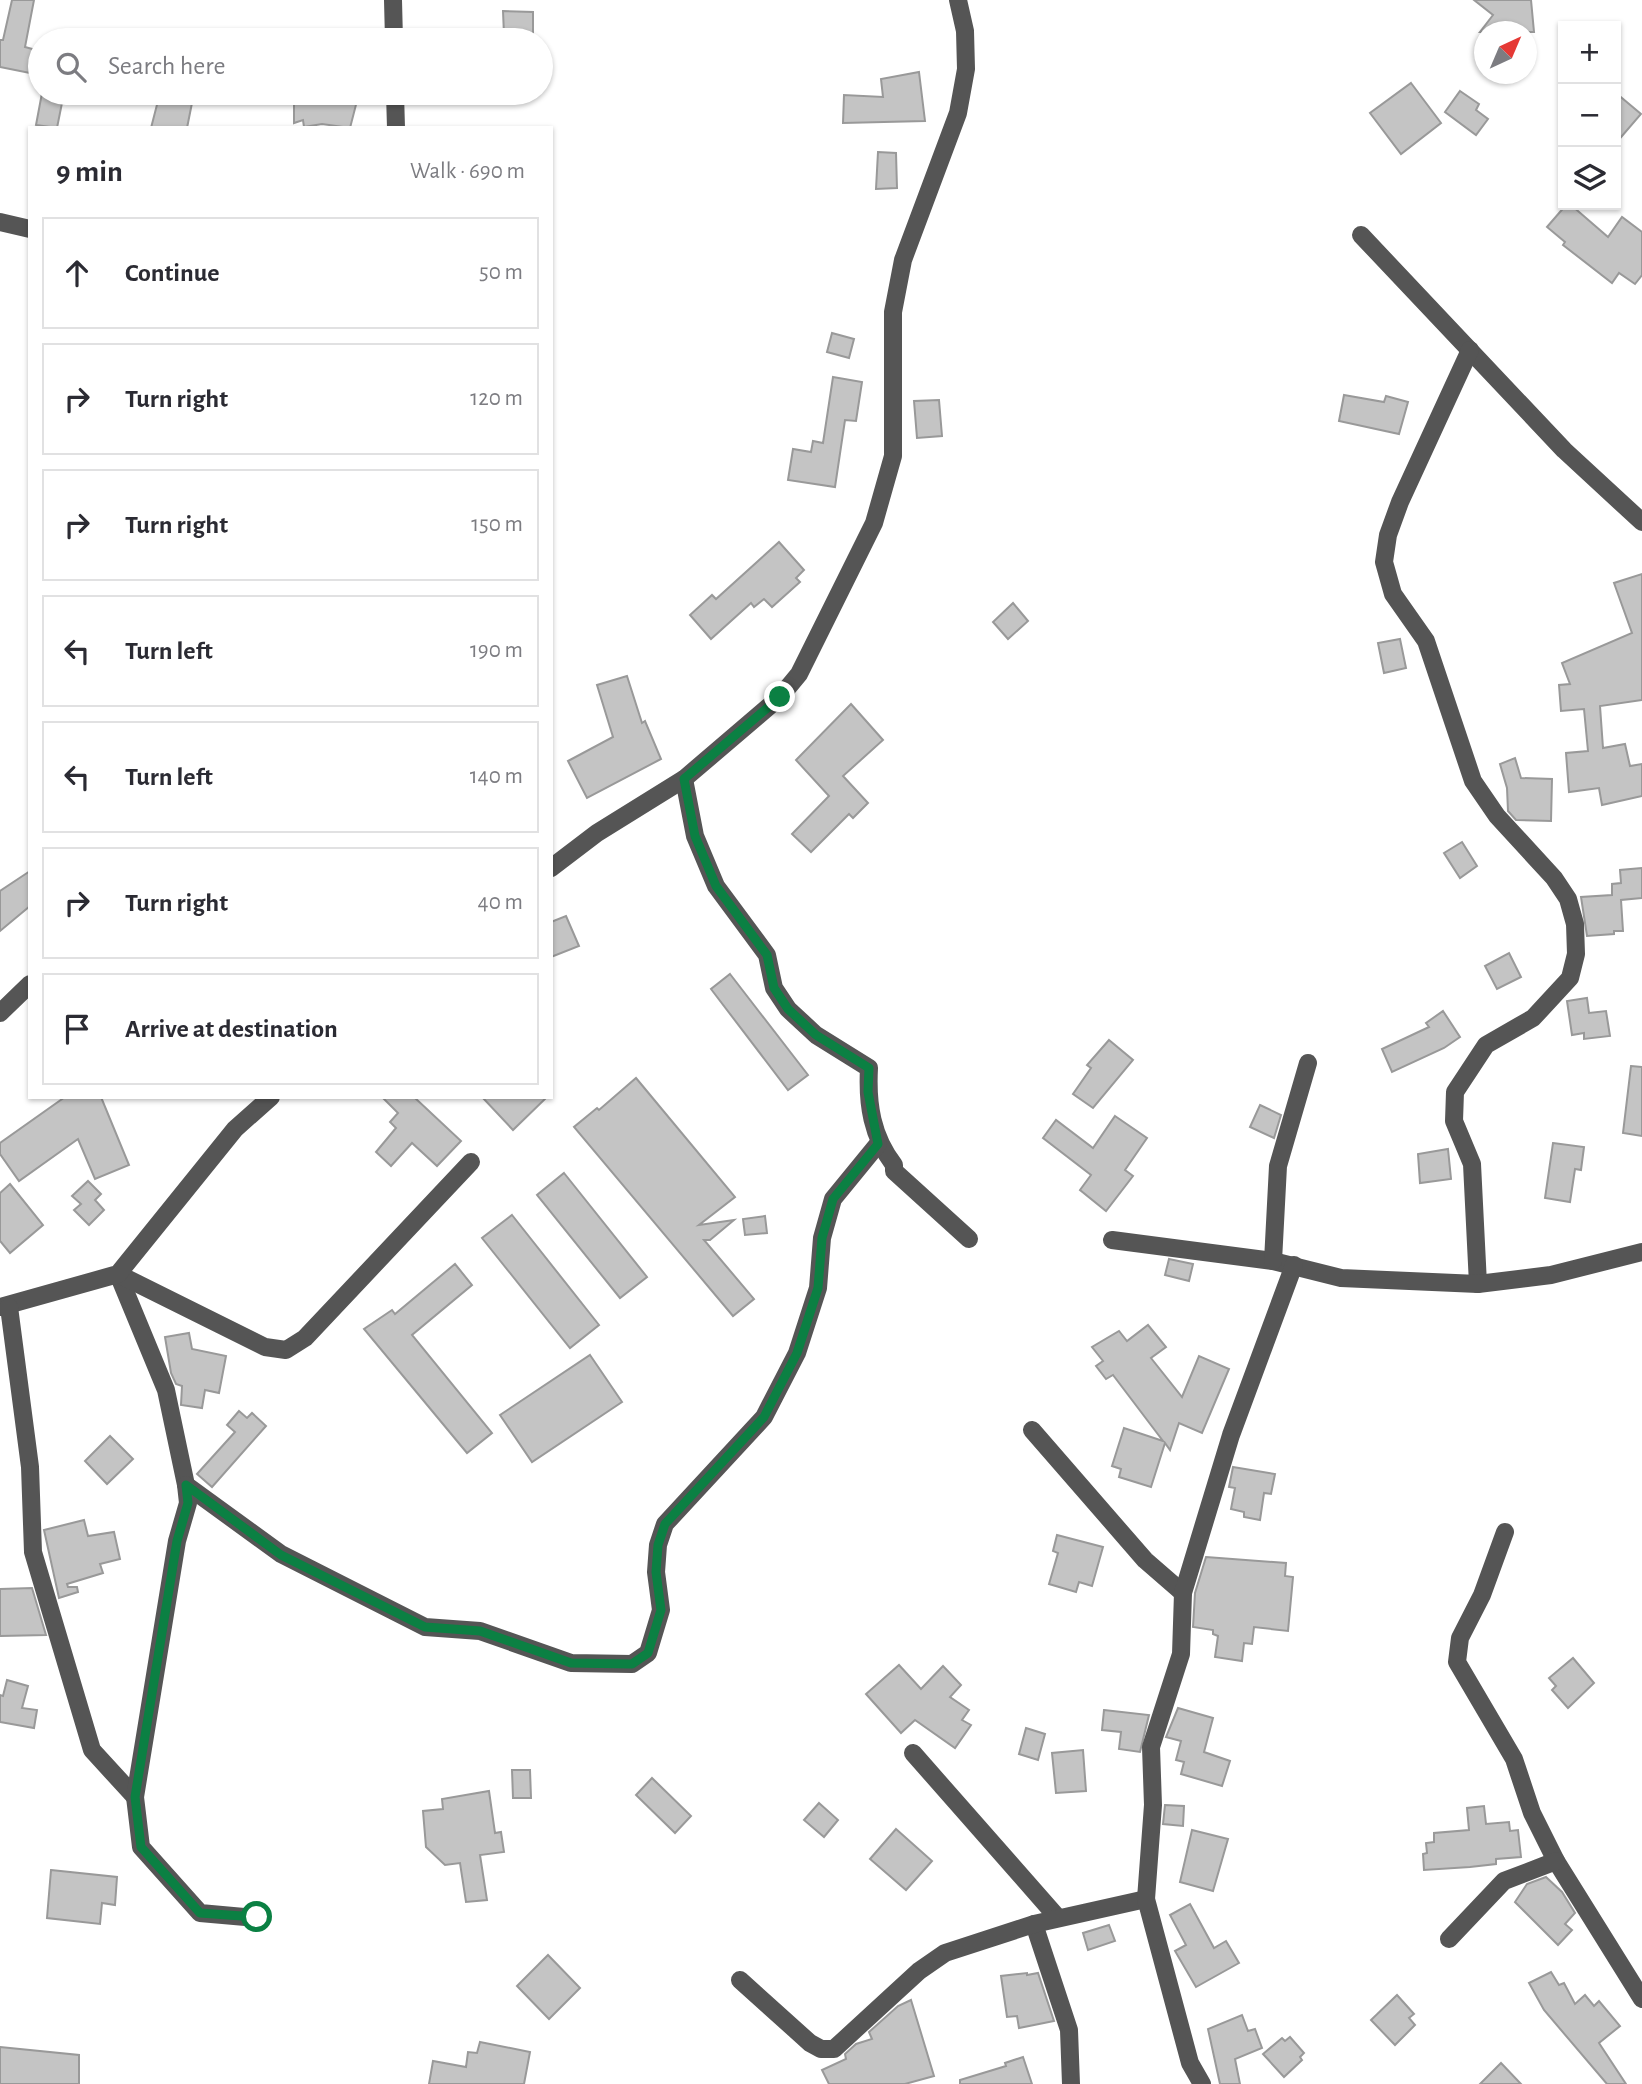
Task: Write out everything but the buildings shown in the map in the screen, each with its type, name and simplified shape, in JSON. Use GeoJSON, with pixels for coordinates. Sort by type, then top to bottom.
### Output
{"type":"FeatureCollection","features":[{"type":"Feature","properties":{"kind":"street"},"geometry":{"type":"LineString","coordinates":[[394,0],[394,28]]}},
{"type":"Feature","properties":{"kind":"street"},"geometry":{"type":"LineString","coordinates":[[553,866],[597,833],[684,779],[780,697],[799,674],[874,523],[893,456],[893,312],[903,260],[958,113],[966,69],[965,31],[958,0]]}},
{"type":"Feature","properties":{"kind":"street"},"geometry":{"type":"LineString","coordinates":[[396,105],[396,126]]}},
{"type":"Feature","properties":{"kind":"street"},"geometry":{"type":"LineString","coordinates":[[0,222],[28,229]]}},
{"type":"Feature","properties":{"kind":"street"},"geometry":{"type":"LineString","coordinates":[[1361,235],[1564,450],[1642,522]]}},
{"type":"Feature","properties":{"kind":"street"},"geometry":{"type":"LineString","coordinates":[[1470,350],[1400,502],[1388,535],[1384,562],[1393,594],[1426,640],[1473,781],[1497,816],[1554,878],[1568,900],[1575,924],[1576,954],[1570,978],[1533,1018],[1486,1045],[1455,1092],[1454,1121],[1472,1164],[1478,1284]]}},
{"type":"Feature","properties":{"kind":"street"},"geometry":{"type":"LineString","coordinates":[[684,779],[695,836],[716,886],[767,955],[774,988],[788,1009],[816,1035],[869,1068],[868,1092],[878,1144],[894,1165],[894,1171],[969,1239]]}},
{"type":"Feature","properties":{"kind":"street"},"geometry":{"type":"LineString","coordinates":[[0,1013],[28,986]]}},
{"type":"Feature","properties":{"kind":"street"},"geometry":{"type":"LineString","coordinates":[[1273,1261],[1278,1166],[1308,1063]]}},
{"type":"Feature","properties":{"kind":"street"},"geometry":{"type":"LineString","coordinates":[[135,1797],[92,1750],[33,1552],[30,1467],[4,1307],[118,1274],[235,1129],[269,1099]]}},
{"type":"Feature","properties":{"kind":"street"},"geometry":{"type":"LineString","coordinates":[[186,1485],[281,1555],[425,1627],[480,1631],[571,1663],[632,1664],[648,1653],[661,1610],[656,1572],[658,1545],[665,1524],[764,1417],[797,1353],[818,1288],[822,1238],[833,1199],[878,1144]]}},
{"type":"Feature","properties":{"kind":"street"},"geometry":{"type":"LineString","coordinates":[[118,1274],[265,1347],[286,1350],[305,1338],[471,1162]]}},
{"type":"Feature","properties":{"kind":"street"},"geometry":{"type":"LineString","coordinates":[[1112,1240],[1273,1261],[1341,1278],[1478,1284],[1552,1275],[1642,1252]]}},
{"type":"Feature","properties":{"kind":"street"},"geometry":{"type":"LineString","coordinates":[[1202,2084],[1190,2063],[1146,1899],[1153,1805],[1151,1747],[1181,1654],[1183,1593],[1231,1435],[1294,1265]]}},
{"type":"Feature","properties":{"kind":"street"},"geometry":{"type":"LineString","coordinates":[[118,1274],[166,1390],[188,1503],[177,1541],[135,1797],[141,1847],[200,1913],[257,1917]]}},
{"type":"Feature","properties":{"kind":"street"},"geometry":{"type":"LineString","coordinates":[[1032,1430],[1145,1560],[1183,1593]]}},
{"type":"Feature","properties":{"kind":"street"},"geometry":{"type":"LineString","coordinates":[[1505,1532],[1482,1595],[1460,1638],[1457,1662],[1514,1759],[1532,1813],[1556,1861],[1642,1999]]}},
{"type":"Feature","properties":{"kind":"street"},"geometry":{"type":"LineString","coordinates":[[913,1753],[1058,1918]]}},
{"type":"Feature","properties":{"kind":"street"},"geometry":{"type":"LineString","coordinates":[[1449,1939],[1504,1881],[1556,1861]]}},
{"type":"Feature","properties":{"kind":"street"},"geometry":{"type":"LineString","coordinates":[[740,1980],[810,2043],[821,2049],[834,2049],[919,1971],[945,1953],[1034,1924],[1146,1899]]}},
{"type":"Feature","properties":{"kind":"street"},"geometry":{"type":"LineString","coordinates":[[1034,1924],[1069,2030],[1072,2084]]}},
{"type":"Feature","properties":{"kind":"route"},"geometry":{"type":"LineString","coordinates":[[257,1917],[200,1913],[141,1847],[135,1797],[177,1541],[188,1503],[186,1485],[281,1555],[425,1627],[480,1631],[571,1663],[632,1664],[648,1653],[661,1610],[656,1572],[658,1545],[665,1524],[764,1417],[797,1353],[818,1288],[822,1238],[833,1199],[878,1144],[868,1092],[869,1068],[816,1035],[788,1009],[774,988],[767,955],[716,886],[695,836],[684,779],[780,697]]}}]}
